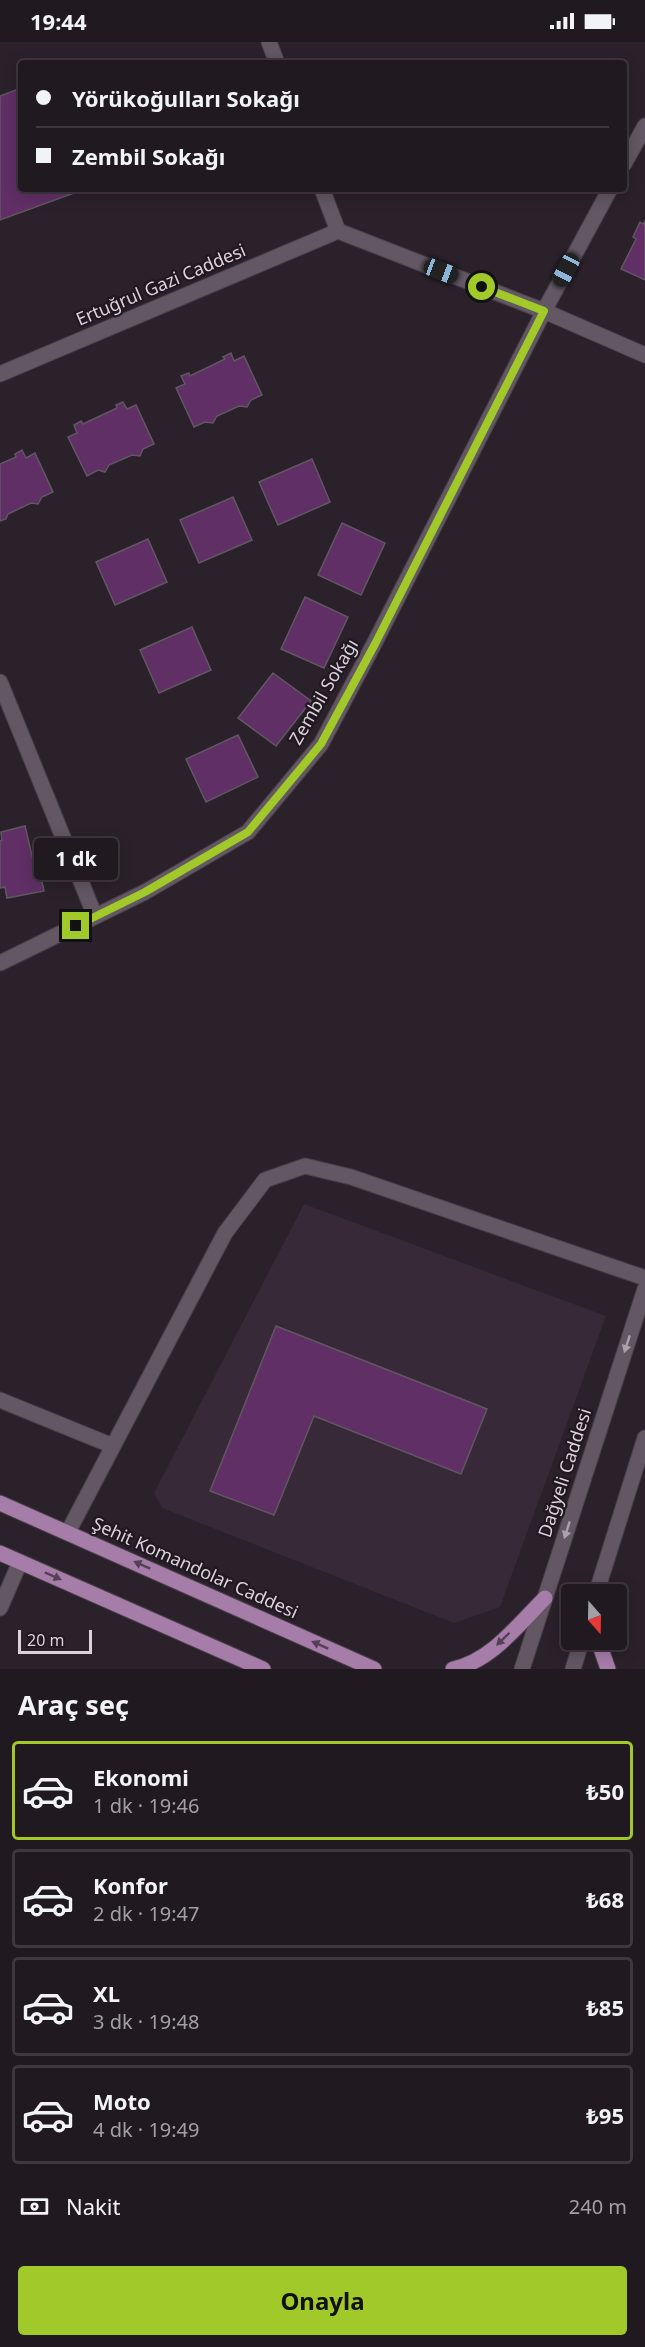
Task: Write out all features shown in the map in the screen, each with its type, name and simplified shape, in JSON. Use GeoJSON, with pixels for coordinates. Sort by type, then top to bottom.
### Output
{"type":"FeatureCollection","features":[{"type":"Feature","properties":{"kind":"main road","name":"Şehit Komandolar Caddesi"},"geometry":{"type":"LineString","coordinates":[[0,1503],[374,1669]]}},
{"type":"Feature","properties":{"kind":"main road"},"geometry":{"type":"LineString","coordinates":[[0,1552],[240,1665],[263,1669]]}},
{"type":"Feature","properties":{"kind":"main road"},"geometry":{"type":"LineString","coordinates":[[453,1669],[466,1666],[498,1646],[545,1598]]}},
{"type":"Feature","properties":{"kind":"main road"},"geometry":{"type":"LineString","coordinates":[[601,1650],[608,1669]]}},
{"type":"Feature","properties":{"kind":"street"},"geometry":{"type":"LineString","coordinates":[[269,42],[276,60]]}},
{"type":"Feature","properties":{"kind":"street"},"geometry":{"type":"LineString","coordinates":[[627,159],[645,126]]}},
{"type":"Feature","properties":{"kind":"street"},"geometry":{"type":"LineString","coordinates":[[323,192],[338,231],[544,311],[645,355]]}},
{"type":"Feature","properties":{"kind":"street","name":"Zembil Sokağı"},"geometry":{"type":"LineString","coordinates":[[0,963],[145,892],[248,832],[321,744],[375,644],[544,311],[608,192]]}},
{"type":"Feature","properties":{"kind":"street","name":"Ertuğrul Gazi Caddesi"},"geometry":{"type":"LineString","coordinates":[[0,374],[338,231]]}},
{"type":"Feature","properties":{"kind":"street"},"geometry":{"type":"LineString","coordinates":[[0,682],[95,916]]}},
{"type":"Feature","properties":{"kind":"street"},"geometry":{"type":"LineString","coordinates":[[68,1532],[225,1233],[265,1179],[305,1167],[351,1177],[645,1278]]}},
{"type":"Feature","properties":{"kind":"street","name":"Dağyeli Caddesi"},"geometry":{"type":"LineString","coordinates":[[522,1669],[645,1289]]}},
{"type":"Feature","properties":{"kind":"street"},"geometry":{"type":"LineString","coordinates":[[0,1400],[113,1446]]}},
{"type":"Feature","properties":{"kind":"street"},"geometry":{"type":"LineString","coordinates":[[599,1584],[645,1438]]}},
{"type":"Feature","properties":{"kind":"street"},"geometry":{"type":"LineString","coordinates":[[0,1608],[20,1562]]}},
{"type":"Feature","properties":{"kind":"street"},"geometry":{"type":"LineString","coordinates":[[573,1669],[579,1650]]}},
{"type":"Feature","properties":{"kind":"shaded area"},"geometry":{"type":"Polygon","coordinates":[[[304,1204],[606,1316],[500,1607],[454,1623],[162,1508],[154,1493],[304,1204]]]}},
{"type":"Feature","properties":{"kind":"building"},"geometry":{"type":"Polygon","coordinates":[[[18,89],[18,192],[77,192],[0,220],[0,96],[18,89]]]}},
{"type":"Feature","properties":{"kind":"building"},"geometry":{"type":"Polygon","coordinates":[[[645,221],[645,280],[621,269],[636,239],[633,237],[640,222],[643,224],[645,221]]]}},
{"type":"Feature","properties":{"kind":"building"},"geometry":{"type":"Polygon","coordinates":[[[231,353],[234,361],[244,356],[262,395],[251,400],[247,407],[239,406],[217,416],[213,423],[205,422],[194,427],[176,388],[185,384],[181,376],[189,373],[190,376],[225,359],[223,357],[231,353]]]}},
{"type":"Feature","properties":{"kind":"building"},"geometry":{"type":"Polygon","coordinates":[[[123,402],[127,409],[136,405],[154,444],[143,449],[140,456],[132,455],[109,465],[105,472],[98,470],[87,476],[68,437],[77,433],[74,425],[81,421],[83,424],[117,408],[116,405],[123,402]]]}},
{"type":"Feature","properties":{"kind":"building"},"geometry":{"type":"Polygon","coordinates":[[[22,450],[26,458],[35,453],[53,492],[42,497],[38,504],[31,503],[8,514],[6,519],[0,521],[0,464],[16,457],[15,454],[22,450]]]}},
{"type":"Feature","properties":{"kind":"building"},"geometry":{"type":"Polygon","coordinates":[[[312,459],[330,502],[278,525],[259,482],[312,459]]]}},
{"type":"Feature","properties":{"kind":"building"},"geometry":{"type":"Polygon","coordinates":[[[233,497],[252,540],[199,563],[180,520],[233,497]]]}},
{"type":"Feature","properties":{"kind":"building"},"geometry":{"type":"Polygon","coordinates":[[[342,523],[385,543],[361,595],[318,575],[342,523]]]}},
{"type":"Feature","properties":{"kind":"building"},"geometry":{"type":"Polygon","coordinates":[[[148,539],[167,582],[115,605],[96,562],[148,539]]]}},
{"type":"Feature","properties":{"kind":"building"},"geometry":{"type":"Polygon","coordinates":[[[305,597],[348,617],[324,668],[281,649],[305,597]]]}},
{"type":"Feature","properties":{"kind":"building"},"geometry":{"type":"Polygon","coordinates":[[[192,627],[211,670],[159,693],[140,650],[192,627]]]}},
{"type":"Feature","properties":{"kind":"building"},"geometry":{"type":"Polygon","coordinates":[[[273,673],[311,701],[276,746],[238,718],[273,673]]]}},
{"type":"Feature","properties":{"kind":"building"},"geometry":{"type":"Polygon","coordinates":[[[238,735],[258,777],[206,802],[186,759],[238,735]]]}},
{"type":"Feature","properties":{"kind":"building"},"geometry":{"type":"Polygon","coordinates":[[[25,826],[33,860],[37,859],[44,891],[7,898],[5,887],[0,888],[1,832],[25,826]]]}},
{"type":"Feature","properties":{"kind":"building"},"geometry":{"type":"Polygon","coordinates":[[[276,1326],[487,1409],[461,1474],[314,1416],[274,1515],[210,1491],[276,1326]]]}},
{"type":"Feature","properties":{"kind":"route"},"geometry":{"type":"LineString","coordinates":[[76,926],[145,892],[248,832],[321,744],[375,644],[544,311],[482,287]]}}]}
